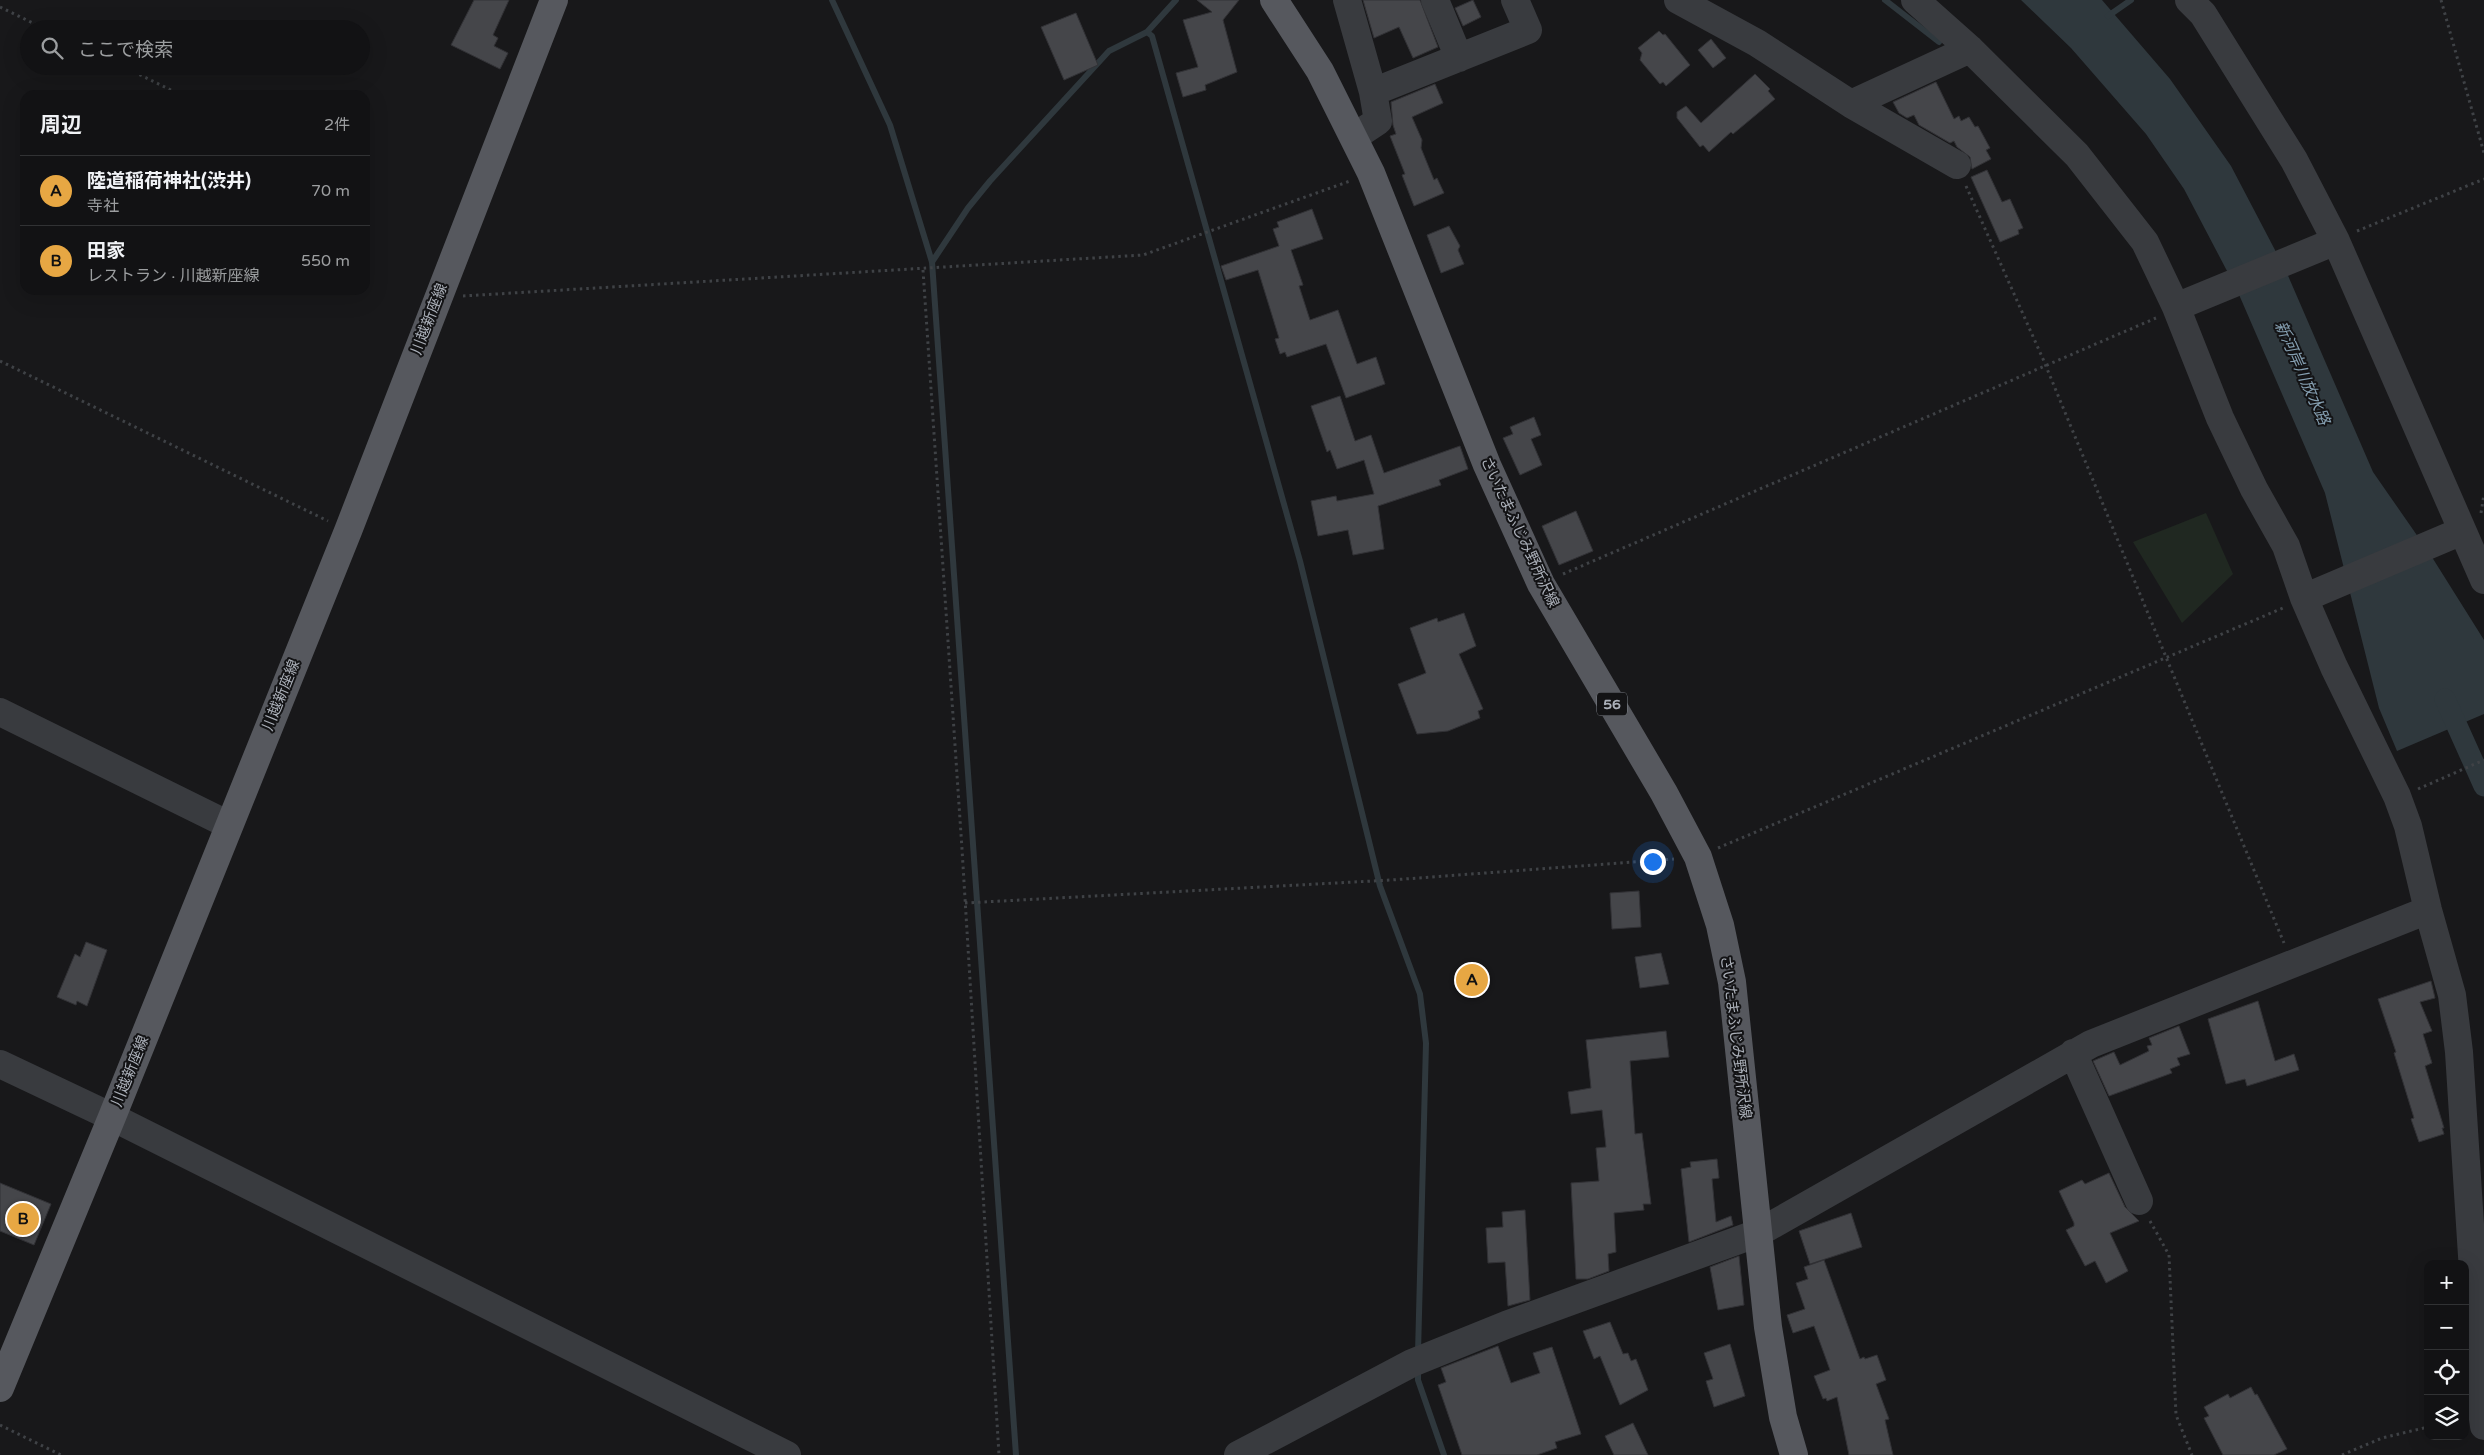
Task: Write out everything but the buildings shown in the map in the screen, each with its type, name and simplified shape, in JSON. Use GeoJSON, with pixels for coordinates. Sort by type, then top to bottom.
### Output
{"type":"FeatureCollection","features":[{"type":"Feature","properties":{"kind":"main road","name":"川越新座線"},"geometry":{"type":"LineString","coordinates":[[0,1388],[112,1117],[348,531],[554,0]]}},
{"type":"Feature","properties":{"kind":"main road","name":"さいたまふじみ野所沢線"},"geometry":{"type":"LineString","coordinates":[[1279,2],[1320,71],[1371,173],[1487,465],[1541,584],[1664,792],[1698,857],[1720,926],[1732,982],[1768,1327],[1783,1417],[1794,1455]]}},
{"type":"Feature","properties":{"kind":"street"},"geometry":{"type":"LineString","coordinates":[[1347,0],[1373,92],[1378,121],[1354,138]]}},
{"type":"Feature","properties":{"kind":"street"},"geometry":{"type":"LineString","coordinates":[[1435,0],[1459,58]]}},
{"type":"Feature","properties":{"kind":"street"},"geometry":{"type":"LineString","coordinates":[[1373,92],[1528,30],[1515,0]]}},
{"type":"Feature","properties":{"kind":"street"},"geometry":{"type":"LineString","coordinates":[[1678,0],[1757,43],[1851,104],[1957,165]]}},
{"type":"Feature","properties":{"kind":"street"},"geometry":{"type":"LineString","coordinates":[[1915,0],[1970,49],[2077,155],[2145,242],[2181,305],[2220,418],[2254,489],[2313,594],[2334,667],[2397,796],[2408,826],[2428,910],[2452,995],[2459,1052],[2474,1287],[2474,1354],[2484,1426]]}},
{"type":"Feature","properties":{"kind":"street"},"geometry":{"type":"LineString","coordinates":[[2189,0],[2203,14],[2294,160],[2459,532],[2484,580]]}},
{"type":"Feature","properties":{"kind":"street"},"geometry":{"type":"LineString","coordinates":[[1851,104],[1970,49]]}},
{"type":"Feature","properties":{"kind":"street"},"geometry":{"type":"LineString","coordinates":[[2181,305],[2331,242]]}},
{"type":"Feature","properties":{"kind":"street"},"geometry":{"type":"LineString","coordinates":[[2313,594],[2459,532]]}},
{"type":"Feature","properties":{"kind":"street"},"geometry":{"type":"LineString","coordinates":[[0,712],[229,825]]}},
{"type":"Feature","properties":{"kind":"street"},"geometry":{"type":"LineString","coordinates":[[1238,1455],[1412,1363],[1506,1325],[1758,1233],[2073,1053],[2428,910]]}},
{"type":"Feature","properties":{"kind":"street"},"geometry":{"type":"LineString","coordinates":[[2073,1053],[2139,1201]]}},
{"type":"Feature","properties":{"kind":"street"},"geometry":{"type":"LineString","coordinates":[[0,1064],[112,1117],[787,1455]]}},
{"type":"Feature","properties":{"kind":"path"},"geometry":{"type":"LineString","coordinates":[[2441,0],[2484,153]]}},
{"type":"Feature","properties":{"kind":"path"},"geometry":{"type":"LineString","coordinates":[[0,7],[27,20]]}},
{"type":"Feature","properties":{"kind":"path"},"geometry":{"type":"LineString","coordinates":[[140,75],[171,90]]}},
{"type":"Feature","properties":{"kind":"path"},"geometry":{"type":"LineString","coordinates":[[1957,165],[2046,366],[2292,964]]}},
{"type":"Feature","properties":{"kind":"path"},"geometry":{"type":"LineString","coordinates":[[438,298],[922,270],[1143,255],[1371,173]]}},
{"type":"Feature","properties":{"kind":"path"},"geometry":{"type":"LineString","coordinates":[[2331,242],[2484,179]]}},
{"type":"Feature","properties":{"kind":"path"},"geometry":{"type":"LineString","coordinates":[[922,270],[965,904],[999,1455]]}},
{"type":"Feature","properties":{"kind":"path"},"geometry":{"type":"LineString","coordinates":[[1541,584],[2168,313],[2181,305]]}},
{"type":"Feature","properties":{"kind":"path"},"geometry":{"type":"LineString","coordinates":[[0,361],[348,531]]}},
{"type":"Feature","properties":{"kind":"path"},"geometry":{"type":"LineString","coordinates":[[965,904],[1391,880],[1698,857],[2166,659],[2313,594]]}},
{"type":"Feature","properties":{"kind":"path"},"geometry":{"type":"LineString","coordinates":[[2409,793],[2484,760]]}},
{"type":"Feature","properties":{"kind":"path"},"geometry":{"type":"LineString","coordinates":[[2139,1201],[2169,1255],[2176,1415],[2192,1455]]}},
{"type":"Feature","properties":{"kind":"path"},"geometry":{"type":"LineString","coordinates":[[0,1425],[61,1455]]}},
{"type":"Feature","properties":{"kind":"path"},"geometry":{"type":"LineString","coordinates":[[2342,1455],[2382,1438],[2424,1428]]}},
{"type":"Feature","properties":{"kind":"shaded area"},"geometry":{"type":"Polygon","coordinates":[[[2206,513],[2233,574],[2182,623],[2133,542],[2206,513]]]}},
{"type":"Feature","properties":{"kind":"water"},"geometry":{"type":"Polygon","coordinates":[[[2021,0],[2102,0],[2170,79],[2231,166],[2286,271],[2373,472],[2430,554],[2484,640],[2484,714],[2397,751],[2379,708],[2325,493],[2237,290],[2184,189],[2146,134],[2071,48],[2021,0]]]}},
{"type":"Feature","properties":{"kind":"waterway"},"geometry":{"type":"LineString","coordinates":[[832,0],[890,125],[932,262],[1016,1455]]}},
{"type":"Feature","properties":{"kind":"waterway"},"geometry":{"type":"LineString","coordinates":[[932,262],[968,208],[990,181],[1109,51],[1147,32],[1176,0]]}},
{"type":"Feature","properties":{"kind":"waterway"},"geometry":{"type":"LineString","coordinates":[[1885,0],[1939,42]]}},
{"type":"Feature","properties":{"kind":"waterway"},"geometry":{"type":"LineString","coordinates":[[2108,16],[2131,0]]}},
{"type":"Feature","properties":{"kind":"waterway"},"geometry":{"type":"LineString","coordinates":[[1147,32],[1152,36],[1300,561],[1380,886],[1420,994],[1426,1043],[1418,1353]]}},
{"type":"Feature","properties":{"kind":"waterway","name":"新河岸川放水路"},"geometry":{"type":"LineString","coordinates":[[2445,699],[2484,786]]}},
{"type":"Feature","properties":{"kind":"waterway"},"geometry":{"type":"LineString","coordinates":[[1418,1368],[1418,1380],[1444,1455]]}},
{"type":"Feature","properties":{"kind":"place","name":"陸道稲荷神社(渋井)"},"geometry":{"type":"Point","coordinates":[1472,980]}},
{"type":"Feature","properties":{"kind":"place","name":"田家"},"geometry":{"type":"Point","coordinates":[23,1219]}}]}
